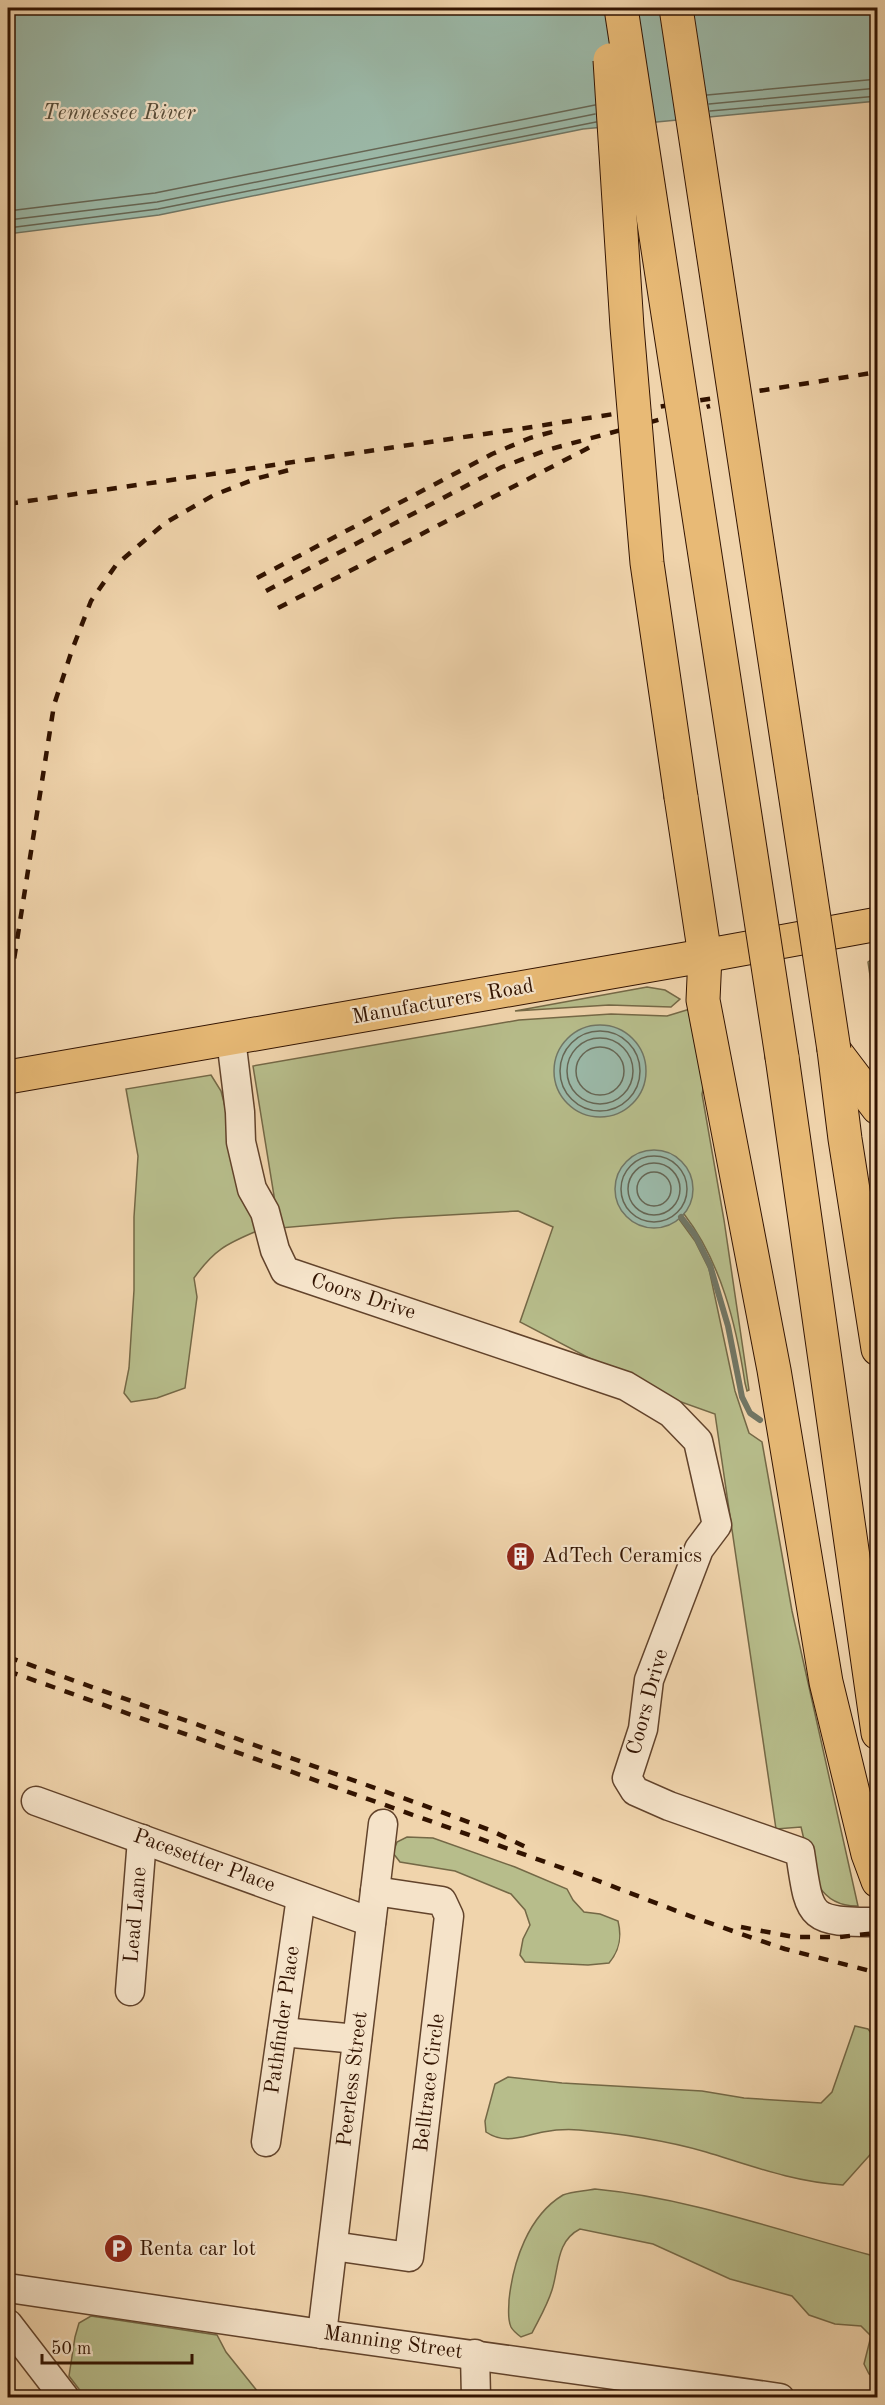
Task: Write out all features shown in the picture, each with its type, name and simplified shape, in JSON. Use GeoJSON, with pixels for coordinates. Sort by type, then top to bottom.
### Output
{"type":"FeatureCollection","features":[{"type":"Feature","properties":{"kind":"main road"},"geometry":{"type":"LineString","coordinates":[[606,8],[627,327],[647,562],[705,956],[703,1000],[774,1370],[826,1682],[873,1867]]}},
{"type":"Feature","properties":{"kind":"main road"},"geometry":{"type":"LineString","coordinates":[[621,8],[782,1058],[878,1733]]}},
{"type":"Feature","properties":{"kind":"main road"},"geometry":{"type":"LineString","coordinates":[[676,8],[878,1349]]}},
{"type":"Feature","properties":{"kind":"main road","name":"Manufacturers Road"},"geometry":{"type":"LineString","coordinates":[[8,1077],[878,924]]}},
{"type":"Feature","properties":{"kind":"main road"},"geometry":{"type":"LineString","coordinates":[[834,1050],[878,1108]]}},
{"type":"Feature","properties":{"kind":"street","name":"Coors Drive"},"geometry":{"type":"LineString","coordinates":[[231,1039],[240,1112],[241,1142],[252,1189],[265,1212],[275,1250],[285,1271],[626,1386],[671,1413],[698,1441],[717,1526],[699,1549],[649,1680],[643,1729],[627,1778],[636,1791],[669,1806],[800,1852],[807,1900],[814,1913],[824,1918],[878,1922]]}},
{"type":"Feature","properties":{"kind":"street","name":"Pacesetter Place"},"geometry":{"type":"LineString","coordinates":[[36,1801],[371,1922]]}},
{"type":"Feature","properties":{"kind":"street","name":"Peerless Street"},"geometry":{"type":"LineString","coordinates":[[322,2334],[383,1824]]}},
{"type":"Feature","properties":{"kind":"street","name":"Lead Lane"},"geometry":{"type":"LineString","coordinates":[[130,1991],[142,1839]]}},
{"type":"Feature","properties":{"kind":"street","name":"Belltrace Circle"},"geometry":{"type":"LineString","coordinates":[[333,2247],[409,2257],[412,2233],[449,1916],[442,1901],[375,1891]]}},
{"type":"Feature","properties":{"kind":"street","name":"Pathfinder Place"},"geometry":{"type":"LineString","coordinates":[[266,2142],[301,1897]]}},
{"type":"Feature","properties":{"kind":"street"},"geometry":{"type":"LineString","coordinates":[[282,2032],[357,2039]]}},
{"type":"Feature","properties":{"kind":"street","name":"Manning Street"},"geometry":{"type":"LineString","coordinates":[[8,2288],[780,2397]]}},
{"type":"Feature","properties":{"kind":"street"},"geometry":{"type":"LineString","coordinates":[[8,2324],[65,2397]]}},
{"type":"Feature","properties":{"kind":"street"},"geometry":{"type":"LineString","coordinates":[[475,2354],[476,2397]]}},
{"type":"Feature","properties":{"kind":"green space"},"geometry":{"type":"Polygon","coordinates":[[[877,959],[877,1022],[868,962],[877,959]]]}},
{"type":"Feature","properties":{"kind":"green space"},"geometry":{"type":"Polygon","coordinates":[[[647,987],[665,990],[680,999],[671,1007],[609,1005],[515,1011],[647,987]]]}},
{"type":"Feature","properties":{"kind":"green space"},"geometry":{"type":"Polygon","coordinates":[[[690,1009],[705,1081],[702,1094],[724,1220],[749,1390],[747,1391],[732,1316],[717,1273],[708,1252],[684,1214],[679,1219],[695,1241],[709,1269],[735,1391],[749,1433],[762,1442],[792,1611],[858,1906],[843,1904],[831,1899],[822,1891],[811,1868],[801,1827],[776,1829],[715,1414],[656,1393],[520,1322],[553,1227],[518,1211],[280,1228],[276,1208],[253,1066],[519,1020],[611,1014],[667,1016],[690,1009]]]}},
{"type":"Feature","properties":{"kind":"green space"},"geometry":{"type":"Polygon","coordinates":[[[211,1075],[221,1091],[257,1231],[221,1249],[194,1278],[197,1297],[185,1388],[157,1398],[131,1402],[124,1393],[129,1368],[134,1290],[134,1217],[138,1156],[126,1089],[211,1075]]]}},
{"type":"Feature","properties":{"kind":"green space"},"geometry":{"type":"Polygon","coordinates":[[[407,1837],[433,1838],[515,1867],[567,1889],[584,1912],[600,1914],[618,1921],[620,1938],[616,1953],[609,1963],[588,1965],[525,1962],[520,1955],[523,1939],[530,1925],[525,1910],[511,1894],[455,1871],[400,1862],[393,1853],[397,1842],[407,1837]]]}},
{"type":"Feature","properties":{"kind":"green space"},"geometry":{"type":"Polygon","coordinates":[[[855,2026],[868,2029],[877,2041],[877,2147],[843,2185],[807,2181],[692,2148],[627,2135],[566,2130],[547,2131],[507,2139],[486,2132],[485,2121],[495,2084],[508,2077],[562,2083],[702,2091],[744,2098],[821,2103],[832,2092],[855,2026]]]}},
{"type":"Feature","properties":{"kind":"green space"},"geometry":{"type":"Polygon","coordinates":[[[595,2189],[631,2193],[701,2208],[874,2256],[878,2259],[877,2378],[869,2374],[864,2364],[871,2336],[861,2326],[835,2324],[809,2315],[792,2296],[730,2279],[653,2244],[580,2229],[566,2240],[562,2248],[550,2296],[532,2333],[521,2337],[511,2327],[509,2300],[514,2271],[524,2241],[540,2215],[563,2195],[595,2189]]]}},
{"type":"Feature","properties":{"kind":"green space"},"geometry":{"type":"Polygon","coordinates":[[[91,2316],[217,2335],[226,2352],[262,2397],[85,2397],[69,2376],[79,2323],[91,2316]]]}},
{"type":"Feature","properties":{"kind":"water","name":"Tennessee River"},"geometry":{"type":"Polygon","coordinates":[[[8,8],[877,8],[877,101],[583,129],[159,215],[8,234],[8,8]]]}},
{"type":"Feature","properties":{"kind":"water"},"geometry":{"type":"Polygon","coordinates":[[[591,1025],[609,1025],[626,1032],[639,1045],[646,1062],[646,1080],[639,1097],[626,1110],[609,1117],[591,1117],[574,1110],[561,1097],[554,1080],[554,1062],[561,1045],[574,1032],[591,1025]]]}},
{"type":"Feature","properties":{"kind":"water"},"geometry":{"type":"Polygon","coordinates":[[[646,1150],[662,1150],[676,1156],[687,1167],[693,1181],[693,1197],[687,1211],[676,1222],[662,1228],[646,1228],[632,1222],[621,1211],[615,1197],[615,1181],[621,1167],[632,1156],[646,1150]]]}},
{"type":"Feature","properties":{"kind":"waterway"},"geometry":{"type":"LineString","coordinates":[[681,1217],[695,1235],[710,1265],[728,1326],[742,1397],[750,1413],[760,1420]]}},
{"type":"Feature","properties":{"kind":"railway"},"geometry":{"type":"LineString","coordinates":[[8,504],[532,427],[878,372]]}},
{"type":"Feature","properties":{"kind":"railway"},"geometry":{"type":"LineString","coordinates":[[266,591],[502,467],[547,450],[710,406]]}},
{"type":"Feature","properties":{"kind":"railway"},"geometry":{"type":"LineString","coordinates":[[257,578],[492,454],[530,438],[559,430]]}},
{"type":"Feature","properties":{"kind":"railway"},"geometry":{"type":"LineString","coordinates":[[278,608],[598,443]]}},
{"type":"Feature","properties":{"kind":"railway"},"geometry":{"type":"LineString","coordinates":[[8,998],[54,705],[91,601],[116,565],[165,523],[214,495],[255,479],[289,470]]}},
{"type":"Feature","properties":{"kind":"railway"},"geometry":{"type":"LineString","coordinates":[[8,1657],[417,1803],[490,1830],[528,1848]]}},
{"type":"Feature","properties":{"kind":"railway"},"geometry":{"type":"LineString","coordinates":[[8,1671],[596,1880],[695,1918],[785,1949],[878,1973]]}},
{"type":"Feature","properties":{"kind":"railway"},"geometry":{"type":"LineString","coordinates":[[741,1927],[794,1937],[839,1937],[878,1933]]}},
{"type":"Feature","properties":{"kind":"place","name":"AdTech Ceramics"},"geometry":{"type":"Point","coordinates":[521,1556]}},
{"type":"Feature","properties":{"kind":"place","name":"Renta car lot"},"geometry":{"type":"Point","coordinates":[118,2249]}}]}
